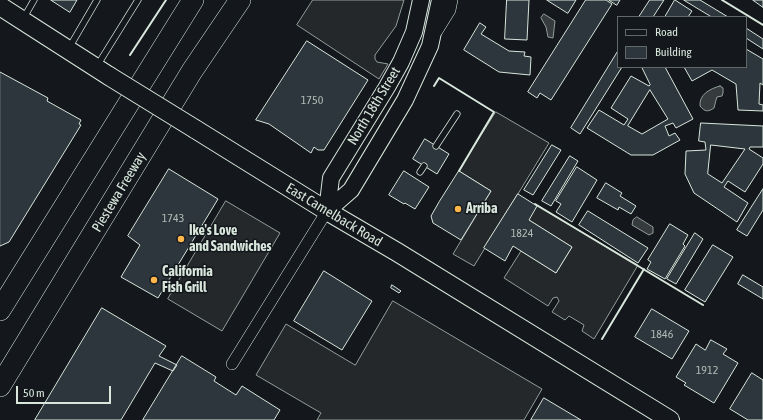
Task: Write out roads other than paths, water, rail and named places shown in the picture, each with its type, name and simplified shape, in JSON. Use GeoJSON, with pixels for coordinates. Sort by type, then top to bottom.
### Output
{"type":"FeatureCollection","features":[{"type":"Feature","properties":{"kind":"highway"},"geometry":{"type":"LineString","coordinates":[[0,310],[193,0]]}},
{"type":"Feature","properties":{"kind":"highway","name":"Piestewa Freeway"},"geometry":{"type":"LineString","coordinates":[[0,386],[192,71],[240,0]]}},
{"type":"Feature","properties":{"kind":"main road","name":"North 18th Street"},"geometry":{"type":"LineString","coordinates":[[327,211],[331,178],[401,62],[414,32],[421,0]]}},
{"type":"Feature","properties":{"kind":"main road","name":"North 18th Street"},"geometry":{"type":"LineString","coordinates":[[327,211],[351,190],[405,100],[426,56],[432,39],[440,0]]}},
{"type":"Feature","properties":{"kind":"main road","name":"East Camelback Road"},"geometry":{"type":"LineString","coordinates":[[0,6],[102,72],[670,420]]}},
{"type":"Feature","properties":{"kind":"street","name":"North 18th Street"},"geometry":{"type":"LineString","coordinates":[[432,39],[450,10],[452,0]]}},
{"type":"Feature","properties":{"kind":"street","name":"North 18th Street"},"geometry":{"type":"LineString","coordinates":[[232,364],[327,211]]}},
{"type":"Feature","properties":{"kind":"lane"},"geometry":{"type":"LineString","coordinates":[[22,21],[34,0]]}},
{"type":"Feature","properties":{"kind":"lane"},"geometry":{"type":"LineString","coordinates":[[68,50],[97,0]]}},
{"type":"Feature","properties":{"kind":"lane"},"geometry":{"type":"LineString","coordinates":[[102,72],[138,0]]}},
{"type":"Feature","properties":{"kind":"lane"},"geometry":{"type":"LineString","coordinates":[[436,146],[457,114]]}},
{"type":"Feature","properties":{"kind":"lane"},"geometry":{"type":"LineString","coordinates":[[420,172],[424,166]]}},
{"type":"Feature","properties":{"kind":"place","name":"Arriba"},"geometry":{"type":"Point","coordinates":[458,209]}},
{"type":"Feature","properties":{"kind":"place","name":"Ike's Love and Sandwiches"},"geometry":{"type":"Point","coordinates":[181,239]}},
{"type":"Feature","properties":{"kind":"place","name":"California Fish Grill"},"geometry":{"type":"Point","coordinates":[154,280]}}]}
